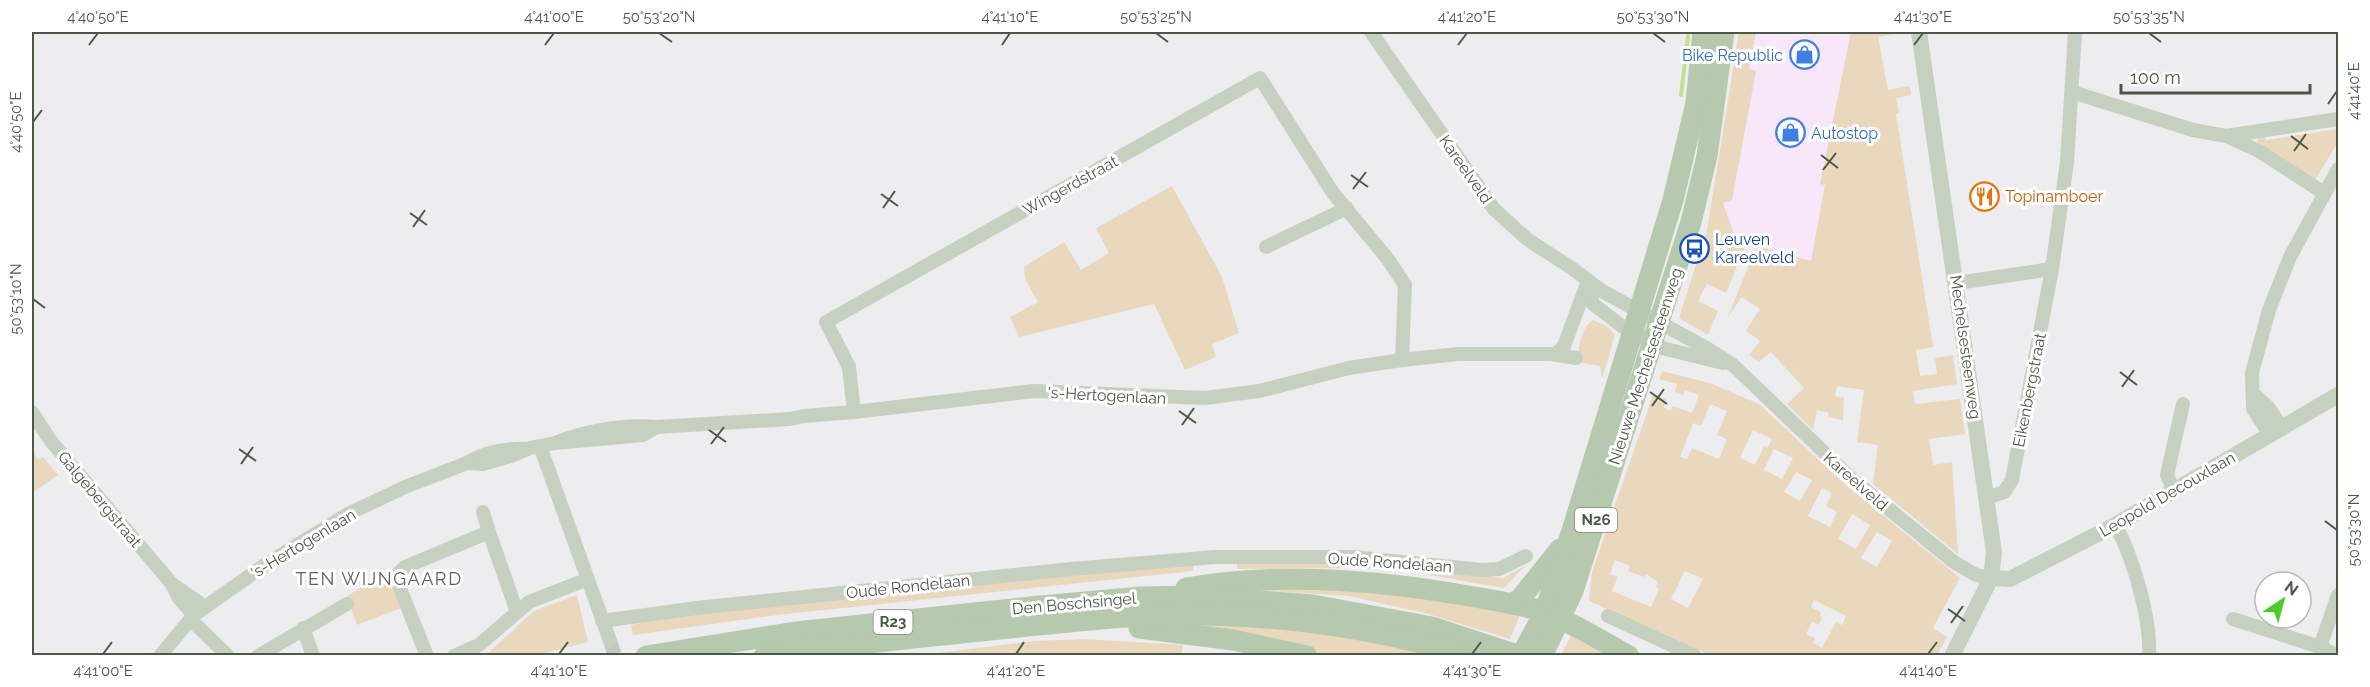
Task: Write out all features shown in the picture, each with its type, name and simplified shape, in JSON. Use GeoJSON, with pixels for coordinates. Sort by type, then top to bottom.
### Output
{"type":"FeatureCollection","features":[{"type":"Feature","properties":{"kind":"main road","name":"Nieuwe Mechelsesteenweg"},"geometry":{"type":"LineString","coordinates":[[1542,656],[1571,534],[1684,161],[1696,103],[1703,32]]}},
{"type":"Feature","properties":{"kind":"main road","name":"Nieuwe Mechelsesteenweg"},"geometry":{"type":"LineString","coordinates":[[1521,656],[1573,591],[1691,222],[1707,156],[1724,32]]}},
{"type":"Feature","properties":{"kind":"main road"},"geometry":{"type":"LineString","coordinates":[[1511,604],[1520,599],[1571,534]]}},
{"type":"Feature","properties":{"kind":"main road"},"geometry":{"type":"LineString","coordinates":[[1141,597],[1217,582],[1303,578],[1405,585],[1511,604],[1629,656]]}},
{"type":"Feature","properties":{"kind":"main road","name":"Den Boschsingel"},"geometry":{"type":"LineString","coordinates":[[646,656],[796,632],[1141,597],[1195,597],[1313,604],[1432,627],[1521,656]]}},
{"type":"Feature","properties":{"kind":"main road","name":"Den Boschsingel"},"geometry":{"type":"LineString","coordinates":[[764,656],[1108,618],[1206,615],[1315,623],[1364,630],[1431,645],[1467,656]]}},
{"type":"Feature","properties":{"kind":"main road"},"geometry":{"type":"LineString","coordinates":[[1108,618],[1124,626],[1231,647],[1307,656]]}},
{"type":"Feature","properties":{"kind":"street","name":"Kareelveld"},"geometry":{"type":"LineString","coordinates":[[1371,32],[1494,209],[1527,239],[1602,291],[1733,365],[1853,480],[1954,562],[1976,576],[1991,578]]}},
{"type":"Feature","properties":{"kind":"street","name":"Mechelsesteenweg"},"geometry":{"type":"LineString","coordinates":[[1919,32],[1994,552],[1991,578],[1952,656]]}},
{"type":"Feature","properties":{"kind":"street","name":"Eikenbergstraat"},"geometry":{"type":"LineString","coordinates":[[1987,498],[2004,492],[2012,480],[2052,269],[2067,162],[2075,32]]}},
{"type":"Feature","properties":{"kind":"street","name":"Wingerdstraat"},"geometry":{"type":"LineString","coordinates":[[854,412],[849,367],[826,322],[1260,78],[1333,194],[1387,258],[1405,285],[1402,360]]}},
{"type":"Feature","properties":{"kind":"street"},"geometry":{"type":"LineString","coordinates":[[2072,92],[2193,130],[2226,136],[2259,151],[2324,193]]}},
{"type":"Feature","properties":{"kind":"street"},"geometry":{"type":"LineString","coordinates":[[2226,136],[2338,119]]}},
{"type":"Feature","properties":{"kind":"street"},"geometry":{"type":"LineString","coordinates":[[2276,432],[2253,409],[2252,373],[2269,310],[2290,257],[2338,169]]}},
{"type":"Feature","properties":{"kind":"street"},"geometry":{"type":"LineString","coordinates":[[1266,247],[1347,208]]}},
{"type":"Feature","properties":{"kind":"street"},"geometry":{"type":"LineString","coordinates":[[1957,283],[2052,269]]}},
{"type":"Feature","properties":{"kind":"street"},"geometry":{"type":"LineString","coordinates":[[1588,281],[1593,304],[1632,333],[1662,348],[1733,365]]}},
{"type":"Feature","properties":{"kind":"street"},"geometry":{"type":"LineString","coordinates":[[1551,354],[1559,352],[1564,346],[1588,281]]}},
{"type":"Feature","properties":{"kind":"street","name":"'s-Hertogenlaan"},"geometry":{"type":"LineString","coordinates":[[160,656],[196,613],[266,564],[348,514],[405,487],[467,463],[480,455],[509,448],[643,435],[656,427],[789,419],[1034,391],[1205,398],[1259,391],[1349,368],[1458,354],[1551,354],[1576,358]]}},
{"type":"Feature","properties":{"kind":"street","name":"Leopold Decouxlaan"},"geometry":{"type":"LineString","coordinates":[[1991,578],[2010,579],[2115,525],[2338,395]]}},
{"type":"Feature","properties":{"kind":"street"},"geometry":{"type":"LineString","coordinates":[[2174,491],[2167,475],[2183,404]]}},
{"type":"Feature","properties":{"kind":"street","name":"Galgebergstraat"},"geometry":{"type":"LineString","coordinates":[[32,412],[50,440],[196,613]]}},
{"type":"Feature","properties":{"kind":"street"},"geometry":{"type":"LineString","coordinates":[[534,447],[588,579],[610,641]]}},
{"type":"Feature","properties":{"kind":"street"},"geometry":{"type":"LineString","coordinates":[[483,512],[517,612]]}},
{"type":"Feature","properties":{"kind":"street"},"geometry":{"type":"LineString","coordinates":[[2115,525],[2123,540],[2141,595],[2149,656]]}},
{"type":"Feature","properties":{"kind":"street"},"geometry":{"type":"LineString","coordinates":[[428,656],[397,581],[398,575],[407,567],[489,532]]}},
{"type":"Feature","properties":{"kind":"street","name":"Oude Rondelaan"},"geometry":{"type":"LineString","coordinates":[[603,621],[697,608],[1071,569],[1215,557],[1352,557],[1482,570],[1499,569],[1526,556]]}},
{"type":"Feature","properties":{"kind":"street"},"geometry":{"type":"LineString","coordinates":[[1215,557],[1217,582]]}},
{"type":"Feature","properties":{"kind":"street"},"geometry":{"type":"LineString","coordinates":[[454,656],[478,645],[529,602],[588,579]]}},
{"type":"Feature","properties":{"kind":"street"},"geometry":{"type":"LineString","coordinates":[[2320,647],[2338,595]]}},
{"type":"Feature","properties":{"kind":"street"},"geometry":{"type":"LineString","coordinates":[[258,656],[347,604]]}},
{"type":"Feature","properties":{"kind":"street"},"geometry":{"type":"LineString","coordinates":[[196,613],[228,656]]}},
{"type":"Feature","properties":{"kind":"street"},"geometry":{"type":"LineString","coordinates":[[1608,616],[1695,656]]}},
{"type":"Feature","properties":{"kind":"street"},"geometry":{"type":"LineString","coordinates":[[2233,619],[2320,647],[2338,656]]}},
{"type":"Feature","properties":{"kind":"street"},"geometry":{"type":"LineString","coordinates":[[303,628],[314,656]]}},
{"type":"Feature","properties":{"kind":"shaded area"},"geometry":{"type":"Polygon","coordinates":[[[1739,32],[1851,32],[1820,184],[1825,185],[1811,261],[1736,239],[1712,189],[1739,32]]]}},
{"type":"Feature","properties":{"kind":"shaded area"},"geometry":{"type":"Polygon","coordinates":[[[1739,32],[1756,32],[1749,69],[1756,71],[1732,200],[1723,203],[1736,239],[1747,242],[1726,293],[1707,284],[1698,301],[1718,311],[1708,335],[1679,318],[1707,230],[1739,32]]]}},
{"type":"Feature","properties":{"kind":"shaded area"},"geometry":{"type":"Polygon","coordinates":[[[1851,32],[1901,32],[1878,37],[1888,90],[1910,86],[1911,95],[1896,98],[1899,113],[1896,114],[1933,347],[1916,350],[1920,376],[1937,374],[1935,358],[1953,355],[1957,384],[1913,391],[1915,404],[1960,399],[1965,434],[1929,439],[1933,465],[1952,462],[1958,554],[1873,484],[1878,445],[1857,442],[1864,390],[1837,386],[1835,396],[1844,398],[1843,420],[1828,417],[1829,413],[1817,410],[1813,430],[1787,404],[1804,388],[1771,352],[1759,362],[1749,355],[1760,341],[1746,331],[1760,309],[1742,297],[1727,318],[1757,246],[1811,261],[1825,185],[1820,184],[1851,32]]]}},
{"type":"Feature","properties":{"kind":"shaded area"},"geometry":{"type":"Polygon","coordinates":[[[2338,129],[2338,142],[2315,180],[2257,141],[2259,137],[2265,137],[2266,140],[2338,129]]]}},
{"type":"Feature","properties":{"kind":"shaded area"},"geometry":{"type":"Polygon","coordinates":[[[1172,186],[1222,277],[1239,333],[1212,344],[1216,357],[1185,370],[1154,304],[1019,337],[1010,317],[1038,302],[1025,279],[1024,267],[1064,242],[1081,270],[1109,253],[1096,228],[1172,186]]]}},
{"type":"Feature","properties":{"kind":"shaded area"},"geometry":{"type":"Polygon","coordinates":[[[1593,320],[1608,327],[1615,335],[1602,379],[1600,366],[1577,362],[1583,333],[1593,320]]]}},
{"type":"Feature","properties":{"kind":"shaded area"},"geometry":{"type":"Polygon","coordinates":[[[1662,371],[1710,383],[1759,404],[1848,487],[1960,578],[1933,628],[1947,637],[1937,655],[1709,655],[1589,601],[1592,572],[1653,395],[1666,399],[1664,408],[1671,411],[1673,406],[1692,413],[1699,395],[1685,390],[1683,395],[1675,392],[1677,384],[1659,379],[1662,371]],[[1710,404],[1701,426],[1693,423],[1680,457],[1687,459],[1692,448],[1719,459],[1727,439],[1717,435],[1727,411],[1710,404]],[[1753,430],[1740,458],[1755,465],[1764,446],[1767,448],[1772,439],[1753,430]],[[1774,449],[1764,470],[1782,479],[1793,458],[1774,449]],[[1796,472],[1784,492],[1800,501],[1812,480],[1796,472]],[[1822,488],[1808,516],[1830,527],[1837,512],[1826,506],[1832,493],[1822,488]],[[1852,514],[1838,539],[1856,549],[1870,525],[1852,514]],[[1877,532],[1861,558],[1877,567],[1892,541],[1877,532]],[[1615,560],[1610,574],[1618,577],[1612,591],[1651,607],[1659,589],[1656,587],[1658,582],[1646,574],[1644,577],[1628,571],[1630,566],[1615,560]],[[1685,571],[1671,599],[1688,608],[1703,579],[1685,571]],[[1814,600],[1811,607],[1821,612],[1822,618],[1819,625],[1812,622],[1806,634],[1815,638],[1813,643],[1822,648],[1836,622],[1842,625],[1846,616],[1814,600]]]}},
{"type":"Feature","properties":{"kind":"shaded area"},"geometry":{"type":"Polygon","coordinates":[[[32,450],[38,460],[43,457],[58,475],[32,493],[32,450]]]}},
{"type":"Feature","properties":{"kind":"shaded area"},"geometry":{"type":"Polygon","coordinates":[[[1353,562],[1503,578],[1525,566],[1504,588],[1407,571],[1352,568],[1237,569],[1237,564],[1353,562]]]}},
{"type":"Feature","properties":{"kind":"shaded area"},"geometry":{"type":"Polygon","coordinates":[[[1193,563],[1193,571],[777,615],[633,635],[631,625],[678,615],[1193,563]]]}},
{"type":"Feature","properties":{"kind":"shaded area"},"geometry":{"type":"Polygon","coordinates":[[[385,573],[401,608],[357,625],[347,596],[385,573]]]}},
{"type":"Feature","properties":{"kind":"shaded area"},"geometry":{"type":"Polygon","coordinates":[[[1303,585],[1394,592],[1520,615],[1510,639],[1425,613],[1349,596],[1238,589],[1303,585]]]}},
{"type":"Feature","properties":{"kind":"shaded area"},"geometry":{"type":"Polygon","coordinates":[[[577,595],[588,642],[537,655],[481,655],[489,652],[534,611],[577,595]]]}},
{"type":"Feature","properties":{"kind":"shaded area"},"geometry":{"type":"Polygon","coordinates":[[[1200,621],[1311,628],[1442,655],[1327,655],[1200,631],[1200,621]]]}},
{"type":"Feature","properties":{"kind":"shaded area"},"geometry":{"type":"Polygon","coordinates":[[[1571,636],[1608,656],[1560,656],[1571,636]]]}},
{"type":"Feature","properties":{"kind":"shaded area"},"geometry":{"type":"Polygon","coordinates":[[[1084,639],[1183,645],[1181,656],[921,655],[1035,641],[1084,639]]]}},
{"type":"Feature","properties":{"kind":"waterway"},"geometry":{"type":"LineString","coordinates":[[1681,95],[1688,36]]}},
{"type":"Feature","properties":{"kind":"tunnel"},"geometry":{"type":"LineString","coordinates":[[610,641],[615,656]]}},
{"type":"Feature","properties":{"kind":"place","name":"Bike Republic"},"geometry":{"type":"Point","coordinates":[1804,55]}},
{"type":"Feature","properties":{"kind":"place","name":"Autostop"},"geometry":{"type":"Point","coordinates":[1790,133]}},
{"type":"Feature","properties":{"kind":"place","name":"Topinamboer"},"geometry":{"type":"Point","coordinates":[1984,196]}},
{"type":"Feature","properties":{"kind":"place","name":"Leuven Kareelveld"},"geometry":{"type":"Point","coordinates":[1694,248]}},
{"type":"Feature","properties":{"kind":"district","name":"TEN WIJNGAARD"},"geometry":{"type":"Point","coordinates":[379,579]}}]}
